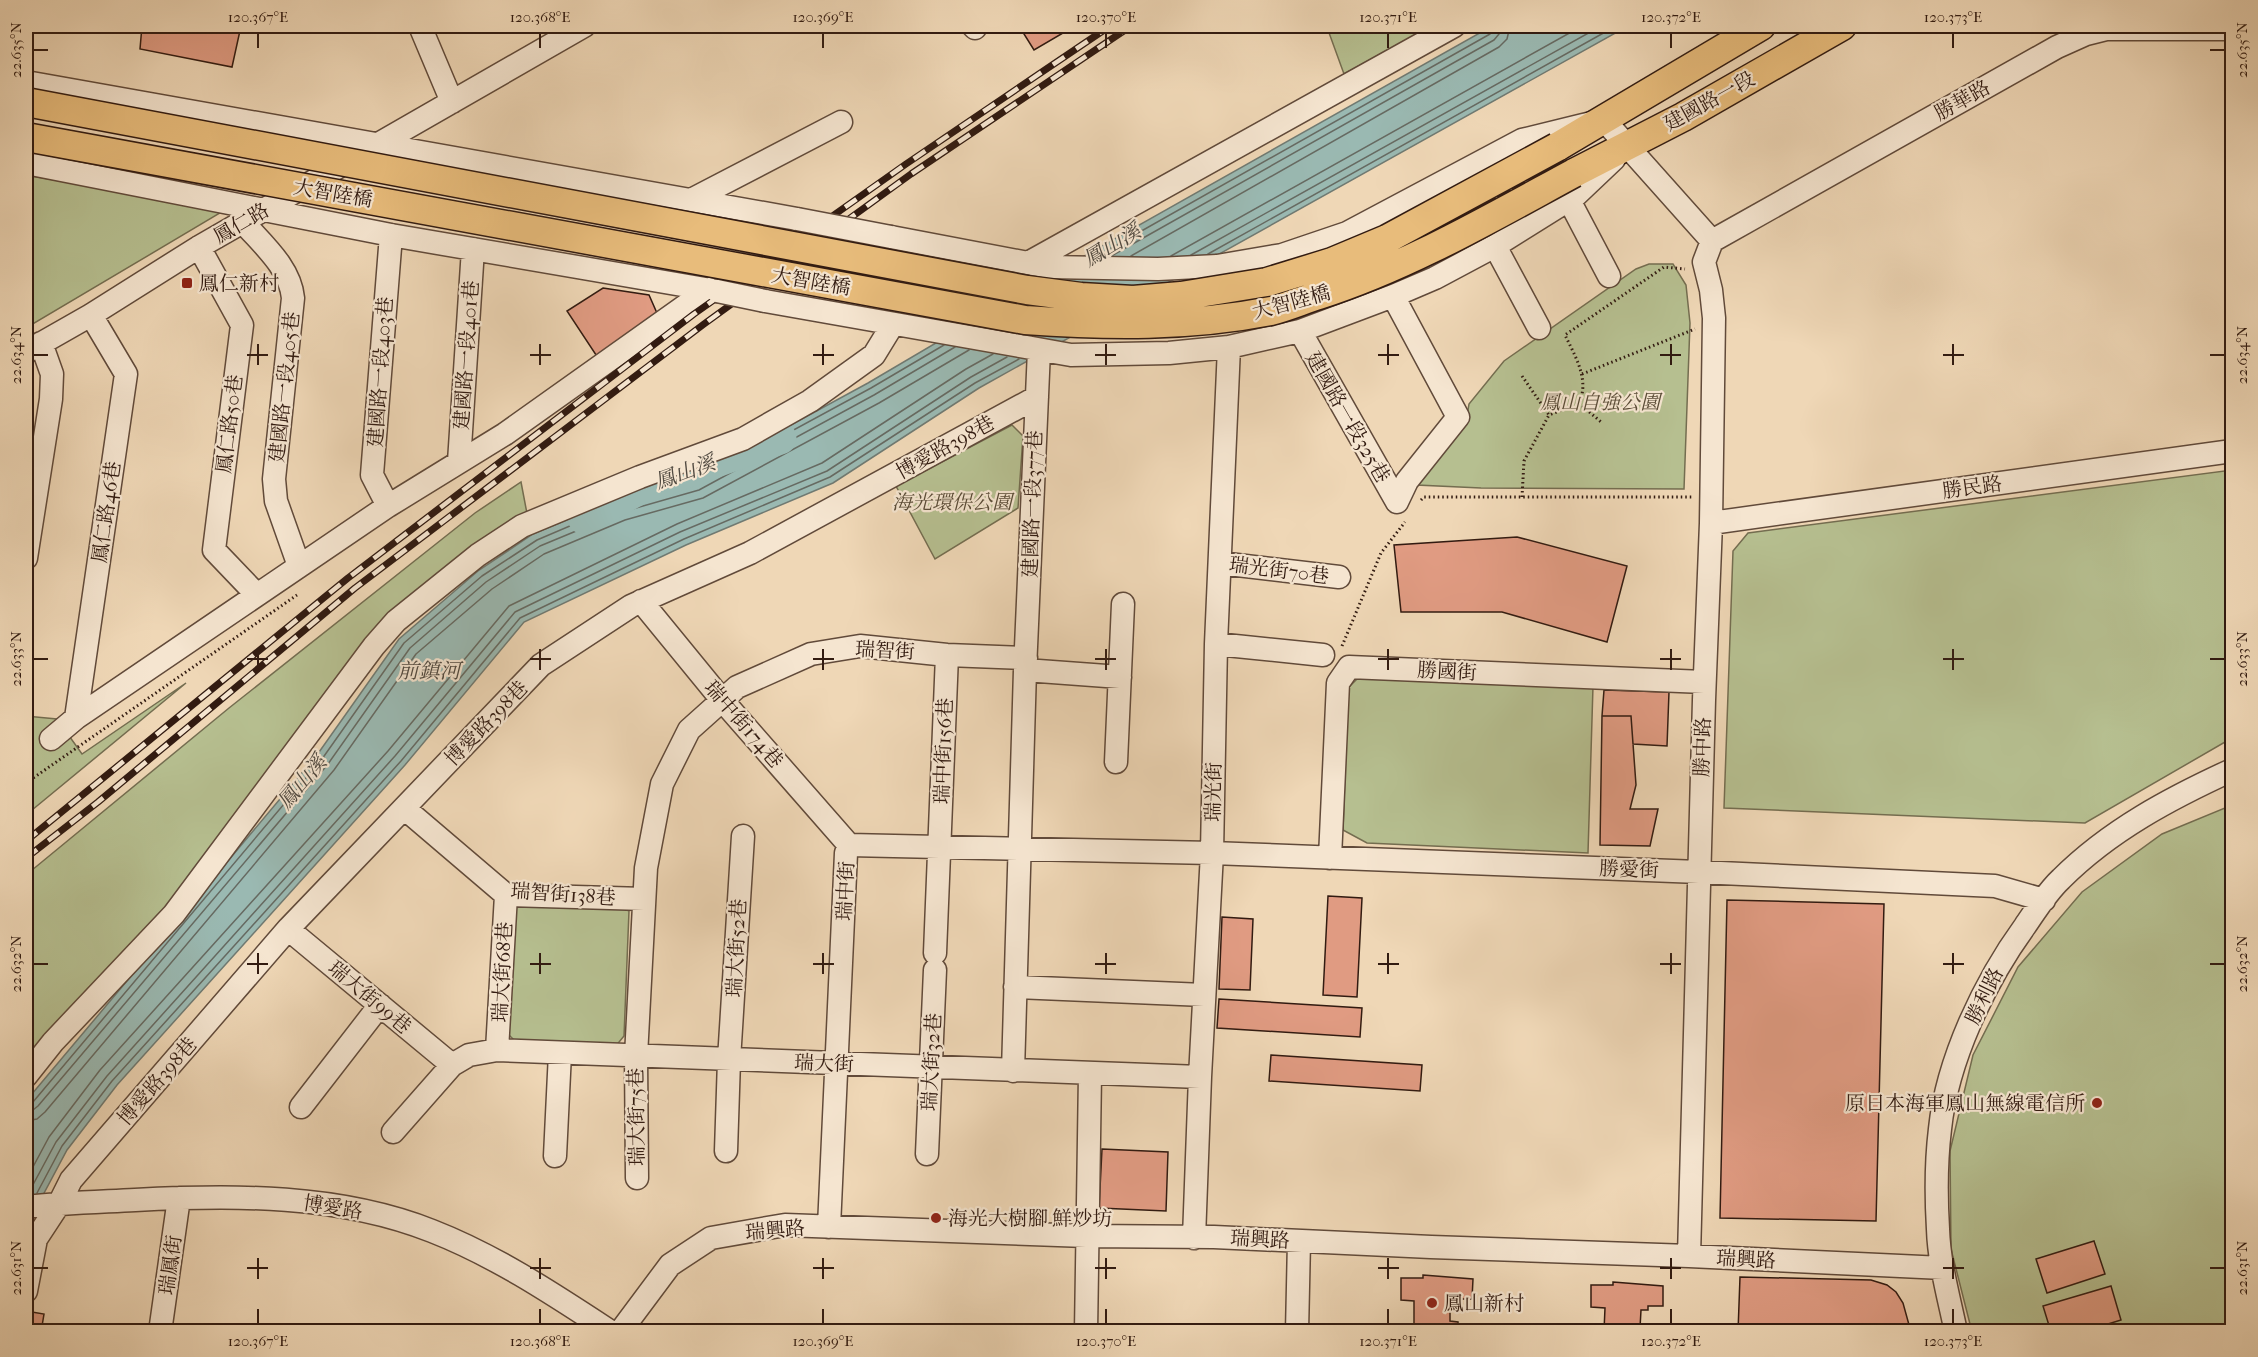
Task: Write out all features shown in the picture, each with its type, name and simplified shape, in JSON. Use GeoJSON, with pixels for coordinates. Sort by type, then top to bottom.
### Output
{"type":"FeatureCollection","features":[{"type":"Feature","properties":{"kind":"main road","name":"建國路一段"},"geometry":{"type":"LineString","coordinates":[[1557,147],[1761,26]]}},
{"type":"Feature","properties":{"kind":"main road","name":"建國路一段"},"geometry":{"type":"LineString","coordinates":[[1571,186],[1628,145],[1683,117],[1842,26]]}},
{"type":"Feature","properties":{"kind":"main road","name":"大智陸橋"},"geometry":{"type":"LineString","coordinates":[[26,102],[1027,290],[1081,297],[1133,300],[1181,296],[1267,282],[1332,262],[1387,240],[1557,147]]}},
{"type":"Feature","properties":{"kind":"main road","name":"大智陸橋"},"geometry":{"type":"LineString","coordinates":[[26,137],[1025,320],[1113,325],[1182,322],[1272,310],[1341,288],[1399,265],[1571,186]]}},
{"type":"Feature","properties":{"kind":"street"},"geometry":{"type":"LineString","coordinates":[[420,26],[452,102]]}},
{"type":"Feature","properties":{"kind":"street","name":"鳳仁路"},"geometry":{"type":"LineString","coordinates":[[33,347],[91,315],[199,247],[584,26]]}},
{"type":"Feature","properties":{"kind":"street"},"geometry":{"type":"LineString","coordinates":[[1038,265],[1454,26]]}},
{"type":"Feature","properties":{"kind":"street","name":"勝華路"},"geometry":{"type":"LineString","coordinates":[[1712,241],[2057,47],[2086,34],[2106,29],[2232,29]]}},
{"type":"Feature","properties":{"kind":"street"},"geometry":{"type":"LineString","coordinates":[[26,82],[691,200],[1038,265],[1158,269],[1217,266],[1282,255],[1347,233],[1522,140],[1604,120],[1712,241]]}},
{"type":"Feature","properties":{"kind":"street"},"geometry":{"type":"LineString","coordinates":[[691,200],[841,122]]}},
{"type":"Feature","properties":{"kind":"street"},"geometry":{"type":"LineString","coordinates":[[26,163],[391,235],[1071,355],[1169,353],[1229,347],[1300,331],[1393,296],[1495,246],[1571,186],[1609,276]]}},
{"type":"Feature","properties":{"kind":"street","name":"建國路一段405巷"},"geometry":{"type":"LineString","coordinates":[[243,222],[284,270],[292,285],[293,298],[274,479],[276,501],[293,570]]}},
{"type":"Feature","properties":{"kind":"street","name":"建國路一段403巷"},"geometry":{"type":"LineString","coordinates":[[388,506],[372,475],[391,235]]}},
{"type":"Feature","properties":{"kind":"street","name":"勝中路"},"geometry":{"type":"LineString","coordinates":[[1689,1256],[1704,682],[1711,523],[1714,318],[1711,290],[1704,262],[1712,241]]}},
{"type":"Feature","properties":{"kind":"street"},"geometry":{"type":"LineString","coordinates":[[1495,246],[1539,328]]}},
{"type":"Feature","properties":{"kind":"street","name":"鳳仁路50巷"},"geometry":{"type":"LineString","coordinates":[[199,247],[242,325],[214,550],[257,595]]}},
{"type":"Feature","properties":{"kind":"street","name":"建國路一段401巷"},"geometry":{"type":"LineString","coordinates":[[459,462],[473,249]]}},
{"type":"Feature","properties":{"kind":"street"},"geometry":{"type":"LineString","coordinates":[[51,739],[76,718],[293,570],[388,506],[506,434],[713,290]]}},
{"type":"Feature","properties":{"kind":"street"},"geometry":{"type":"LineString","coordinates":[[1393,296],[1458,417],[1407,481],[1408,508]]}},
{"type":"Feature","properties":{"kind":"street","name":"鳳仁路46巷"},"geometry":{"type":"LineString","coordinates":[[76,718],[126,374],[91,315]]}},
{"type":"Feature","properties":{"kind":"street"},"geometry":{"type":"LineString","coordinates":[[26,1076],[53,1042],[174,914],[374,646],[396,621],[478,555],[522,526],[640,477],[743,439],[810,400],[874,355],[903,326]]}},
{"type":"Feature","properties":{"kind":"street","name":"建國路一段325巷"},"geometry":{"type":"LineString","coordinates":[[1300,331],[1408,508]]}},
{"type":"Feature","properties":{"kind":"street"},"geometry":{"type":"LineString","coordinates":[[26,558],[51,399],[52,374],[33,347]]}},
{"type":"Feature","properties":{"kind":"street","name":"瑞光街"},"geometry":{"type":"LineString","coordinates":[[1194,1238],[1212,853],[1216,644],[1229,347]]}},
{"type":"Feature","properties":{"kind":"street","name":"建國路一段377巷"},"geometry":{"type":"LineString","coordinates":[[1025,664],[1037,397],[1032,349]]}},
{"type":"Feature","properties":{"kind":"street","name":"博愛路398巷"},"geometry":{"type":"LineString","coordinates":[[26,1291],[42,1205],[71,1180],[288,929],[541,665],[641,602],[750,553],[1037,397]]}},
{"type":"Feature","properties":{"kind":"street","name":"勝民路"},"geometry":{"type":"LineString","coordinates":[[1711,523],[2232,451]]}},
{"type":"Feature","properties":{"kind":"street","name":"瑞光街70巷"},"geometry":{"type":"LineString","coordinates":[[1220,563],[1339,577]]}},
{"type":"Feature","properties":{"kind":"street","name":"瑞中街174巷"},"geometry":{"type":"LineString","coordinates":[[641,602],[722,700],[849,845]]}},
{"type":"Feature","properties":{"kind":"street"},"geometry":{"type":"LineString","coordinates":[[1116,762],[1123,604]]}},
{"type":"Feature","properties":{"kind":"street"},"geometry":{"type":"LineString","coordinates":[[1216,644],[1332,653]]}},
{"type":"Feature","properties":{"kind":"street","name":"瑞智街"},"geometry":{"type":"LineString","coordinates":[[636,1056],[646,868],[662,784],[688,730],[737,687],[811,654],[860,646],[1120,677]]}},
{"type":"Feature","properties":{"kind":"street","name":"瑞中街156巷"},"geometry":{"type":"LineString","coordinates":[[935,961],[947,655]]}},
{"type":"Feature","properties":{"kind":"street"},"geometry":{"type":"LineString","coordinates":[[1013,1071],[1025,664]]}},
{"type":"Feature","properties":{"kind":"street","name":"勝國街"},"geometry":{"type":"LineString","coordinates":[[1330,858],[1338,683],[1349,667],[1704,682]]}},
{"type":"Feature","properties":{"kind":"street","name":"勝利路"},"geometry":{"type":"LineString","coordinates":[[1956,1332],[1938,1230],[1937,1170],[1940,1127],[1951,1079],[1971,1020],[1992,976],[2016,938],[2060,879],[2153,808],[2232,770]]}},
{"type":"Feature","properties":{"kind":"street","name":"瑞智街138巷"},"geometry":{"type":"LineString","coordinates":[[404,808],[506,895],[644,899]]}},
{"type":"Feature","properties":{"kind":"street","name":"瑞大街52巷"},"geometry":{"type":"LineString","coordinates":[[726,1151],[729,1060],[743,836]]}},
{"type":"Feature","properties":{"kind":"street","name":"瑞中街"},"geometry":{"type":"LineString","coordinates":[[829,1227],[846,854],[849,845],[1212,853]]}},
{"type":"Feature","properties":{"kind":"street","name":"勝愛街"},"geometry":{"type":"LineString","coordinates":[[1212,853],[1995,886],[2044,900]]}},
{"type":"Feature","properties":{"kind":"street","name":"瑞大街68巷"},"geometry":{"type":"LineString","coordinates":[[497,1050],[506,895]]}},
{"type":"Feature","properties":{"kind":"street","name":"瑞大街99巷"},"geometry":{"type":"LineString","coordinates":[[288,929],[452,1065]]}},
{"type":"Feature","properties":{"kind":"street","name":"瑞大街32巷"},"geometry":{"type":"LineString","coordinates":[[927,1154],[935,961]]}},
{"type":"Feature","properties":{"kind":"street"},"geometry":{"type":"LineString","coordinates":[[1016,987],[1204,995]]}},
{"type":"Feature","properties":{"kind":"street"},"geometry":{"type":"LineString","coordinates":[[301,1107],[380,1005]]}},
{"type":"Feature","properties":{"kind":"street","name":"瑞大街"},"geometry":{"type":"LineString","coordinates":[[452,1065],[469,1055],[497,1050],[1200,1077]]}},
{"type":"Feature","properties":{"kind":"street"},"geometry":{"type":"LineString","coordinates":[[555,1156],[560,1053]]}},
{"type":"Feature","properties":{"kind":"street","name":"瑞大街75巷"},"geometry":{"type":"LineString","coordinates":[[636,1056],[637,1178]]}},
{"type":"Feature","properties":{"kind":"street"},"geometry":{"type":"LineString","coordinates":[[393,1132],[452,1065]]}},
{"type":"Feature","properties":{"kind":"street"},"geometry":{"type":"LineString","coordinates":[[1086,1332],[1090,1074]]}},
{"type":"Feature","properties":{"kind":"street","name":"博愛路"},"geometry":{"type":"LineString","coordinates":[[42,1205],[179,1198],[281,1199],[357,1208],[430,1230],[494,1258],[611,1332]]}},
{"type":"Feature","properties":{"kind":"street","name":"瑞鳳街"},"geometry":{"type":"LineString","coordinates":[[160,1332],[179,1198]]}},
{"type":"Feature","properties":{"kind":"street","name":"瑞興路"},"geometry":{"type":"LineString","coordinates":[[620,1332],[670,1265],[711,1238],[785,1225],[1299,1241],[1943,1268]]}},
{"type":"Feature","properties":{"kind":"street"},"geometry":{"type":"LineString","coordinates":[[1297,1332],[1299,1241]]}},
{"type":"Feature","properties":{"kind":"path"},"geometry":{"type":"LineString","coordinates":[[1522,497],[1524,461],[1549,415],[1579,403],[1584,393],[1582,374],[1565,335],[1664,267],[1690,270]]}},
{"type":"Feature","properties":{"kind":"path"},"geometry":{"type":"LineString","coordinates":[[1582,374],[1699,327]]}},
{"type":"Feature","properties":{"kind":"path"},"geometry":{"type":"LineString","coordinates":[[1522,376],[1549,415]]}},
{"type":"Feature","properties":{"kind":"path"},"geometry":{"type":"LineString","coordinates":[[1579,403],[1601,422]]}},
{"type":"Feature","properties":{"kind":"path"},"geometry":{"type":"LineString","coordinates":[[1332,653],[1381,553],[1408,508],[1424,497],[1698,497]]}},
{"type":"Feature","properties":{"kind":"path"},"geometry":{"type":"LineString","coordinates":[[26,783],[300,593],[293,570]]}},
{"type":"Feature","properties":{"kind":"green space"},"geometry":{"type":"Polygon","coordinates":[[[1332,26],[1432,26],[1344,74],[1328,30],[1332,26]]]}},
{"type":"Feature","properties":{"kind":"green space"},"geometry":{"type":"Polygon","coordinates":[[[26,175],[225,210],[26,328],[26,175]]]}},
{"type":"Feature","properties":{"kind":"green space","name":"鳳山自強公園"},"geometry":{"type":"Polygon","coordinates":[[[1649,264],[1673,264],[1686,285],[1690,323],[1684,489],[1481,488],[1417,485],[1466,422],[1469,404],[1504,361],[1636,269],[1649,264]]]}},
{"type":"Feature","properties":{"kind":"green space","name":"海光環保公園"},"geometry":{"type":"Polygon","coordinates":[[[1012,425],[1023,436],[1018,508],[935,559],[896,486],[1012,425]]]}},
{"type":"Feature","properties":{"kind":"green space"},"geometry":{"type":"Polygon","coordinates":[[[2232,470],[2232,738],[2085,823],[1724,808],[1733,551],[1748,533],[2232,470]]]}},
{"type":"Feature","properties":{"kind":"green space"},"geometry":{"type":"Polygon","coordinates":[[[521,482],[529,524],[378,650],[140,938],[26,1070],[26,875],[229,708],[475,513],[521,482]]]}},
{"type":"Feature","properties":{"kind":"green space"},"geometry":{"type":"Polygon","coordinates":[[[1361,675],[1593,686],[1588,853],[1367,843],[1343,830],[1348,688],[1361,675]]]}},
{"type":"Feature","properties":{"kind":"green space"},"geometry":{"type":"Polygon","coordinates":[[[186,683],[26,815],[26,716],[57,719],[82,754],[186,683]]]}},
{"type":"Feature","properties":{"kind":"green space","name":"原日本海軍鳳山無線電信所"},"geometry":{"type":"Polygon","coordinates":[[[2232,805],[2232,1331],[1972,1332],[1951,1249],[1950,1151],[1973,1055],[2018,967],[2082,892],[2162,834],[2232,805]]]}},
{"type":"Feature","properties":{"kind":"green space"},"geometry":{"type":"Polygon","coordinates":[[[525,901],[616,904],[629,911],[624,1036],[615,1047],[517,1043],[506,1032],[514,908],[525,901]]]}},
{"type":"Feature","properties":{"kind":"water","name":"前鎮河"},"geometry":{"type":"Polygon","coordinates":[[[1492,26],[1628,26],[979,388],[833,483],[686,545],[524,622],[405,765],[117,1085],[67,1150],[26,1227],[26,1101],[317,755],[399,639],[478,571],[533,534],[617,499],[693,478],[868,383],[1063,268],[1492,26]]]}},
{"type":"Feature","properties":{"kind":"building"},"geometry":{"type":"Polygon","coordinates":[[[142,26],[241,26],[232,67],[140,49],[142,26]]]}},
{"type":"Feature","properties":{"kind":"building"},"geometry":{"type":"Polygon","coordinates":[[[1019,26],[1075,26],[1034,50],[1019,26]]]}},
{"type":"Feature","properties":{"kind":"building"},"geometry":{"type":"Polygon","coordinates":[[[603,288],[649,295],[660,320],[600,361],[567,311],[603,288]]]}},
{"type":"Feature","properties":{"kind":"building"},"geometry":{"type":"Polygon","coordinates":[[[1517,537],[1627,566],[1607,642],[1502,612],[1401,612],[1394,545],[1517,537]]]}},
{"type":"Feature","properties":{"kind":"building"},"geometry":{"type":"Polygon","coordinates":[[[1604,690],[1669,692],[1667,746],[1633,744],[1631,716],[1602,716],[1604,690]]]}},
{"type":"Feature","properties":{"kind":"building"},"geometry":{"type":"Polygon","coordinates":[[[1602,716],[1631,716],[1636,785],[1630,809],[1658,809],[1650,846],[1600,845],[1602,716]]]}},
{"type":"Feature","properties":{"kind":"building"},"geometry":{"type":"Polygon","coordinates":[[[1328,896],[1362,898],[1357,997],[1323,995],[1328,896]]]}},
{"type":"Feature","properties":{"kind":"building"},"geometry":{"type":"Polygon","coordinates":[[[1727,900],[1884,904],[1876,1221],[1720,1218],[1727,900]]]}},
{"type":"Feature","properties":{"kind":"building"},"geometry":{"type":"Polygon","coordinates":[[[1222,917],[1253,919],[1250,990],[1219,989],[1222,917]]]}},
{"type":"Feature","properties":{"kind":"building"},"geometry":{"type":"Polygon","coordinates":[[[1219,999],[1362,1008],[1360,1037],[1217,1028],[1219,999]]]}},
{"type":"Feature","properties":{"kind":"building"},"geometry":{"type":"Polygon","coordinates":[[[1271,1055],[1422,1065],[1420,1091],[1269,1081],[1271,1055]]]}},
{"type":"Feature","properties":{"kind":"building"},"geometry":{"type":"Polygon","coordinates":[[[1102,1149],[1168,1152],[1166,1211],[1099,1208],[1102,1149]]]}},
{"type":"Feature","properties":{"kind":"building"},"geometry":{"type":"Polygon","coordinates":[[[2094,1241],[2105,1274],[2047,1293],[2036,1259],[2094,1241]]]}},
{"type":"Feature","properties":{"kind":"building","name":"鳳山新村"},"geometry":{"type":"Polygon","coordinates":[[[1423,1275],[1473,1279],[1472,1299],[1458,1299],[1458,1303],[1450,1303],[1450,1321],[1458,1322],[1458,1326],[1472,1326],[1472,1332],[1400,1332],[1400,1324],[1414,1325],[1414,1301],[1401,1300],[1401,1278],[1423,1278],[1423,1275]]]}},
{"type":"Feature","properties":{"kind":"building"},"geometry":{"type":"Polygon","coordinates":[[[1740,1277],[1871,1280],[1887,1285],[1896,1292],[1903,1303],[1911,1332],[1738,1332],[1740,1277]]]}},
{"type":"Feature","properties":{"kind":"building"},"geometry":{"type":"Polygon","coordinates":[[[1613,1282],[1663,1286],[1663,1306],[1648,1306],[1648,1310],[1641,1310],[1640,1328],[1649,1328],[1649,1332],[1591,1332],[1604,1331],[1605,1308],[1591,1307],[1591,1285],[1613,1285],[1613,1282]]]}},
{"type":"Feature","properties":{"kind":"building"},"geometry":{"type":"Polygon","coordinates":[[[2111,1286],[2121,1320],[2082,1332],[2051,1332],[2043,1306],[2111,1286]]]}},
{"type":"Feature","properties":{"kind":"building"},"geometry":{"type":"Polygon","coordinates":[[[26,1311],[44,1314],[41,1332],[26,1332],[26,1311]]]}},
{"type":"Feature","properties":{"kind":"building","name":"鳳山新村"},"geometry":{"type":"Polygon","coordinates":[[[1516,1328],[1543,1328],[1543,1331],[1551,1332],[1494,1332],[1516,1331],[1516,1328]]]}},
{"type":"Feature","properties":{"kind":"waterway","name":"鳳山溪"},"geometry":{"type":"LineString","coordinates":[[584,518],[638,489],[780,438]]}},
{"type":"Feature","properties":{"kind":"railway"},"geometry":{"type":"LineString","coordinates":[[26,841],[348,578],[694,314],[906,164],[1110,26]]}},
{"type":"Feature","properties":{"kind":"railway"},"geometry":{"type":"LineString","coordinates":[[26,858],[98,802],[355,588],[704,324],[911,174],[1131,26]]}},
{"type":"Feature","properties":{"kind":"place","name":"鳳仁新村"},"geometry":{"type":"Point","coordinates":[187,283]}},
{"type":"Feature","properties":{"kind":"place","name":"原日本海軍鳳山無線電信所"},"geometry":{"type":"Point","coordinates":[2097,1103]}},
{"type":"Feature","properties":{"kind":"place","name":"海光大樹腳 鮮炒坊"},"geometry":{"type":"Point","coordinates":[936,1218]}},
{"type":"Feature","properties":{"kind":"place","name":"鳳山新村"},"geometry":{"type":"Point","coordinates":[1432,1303]}}]}
